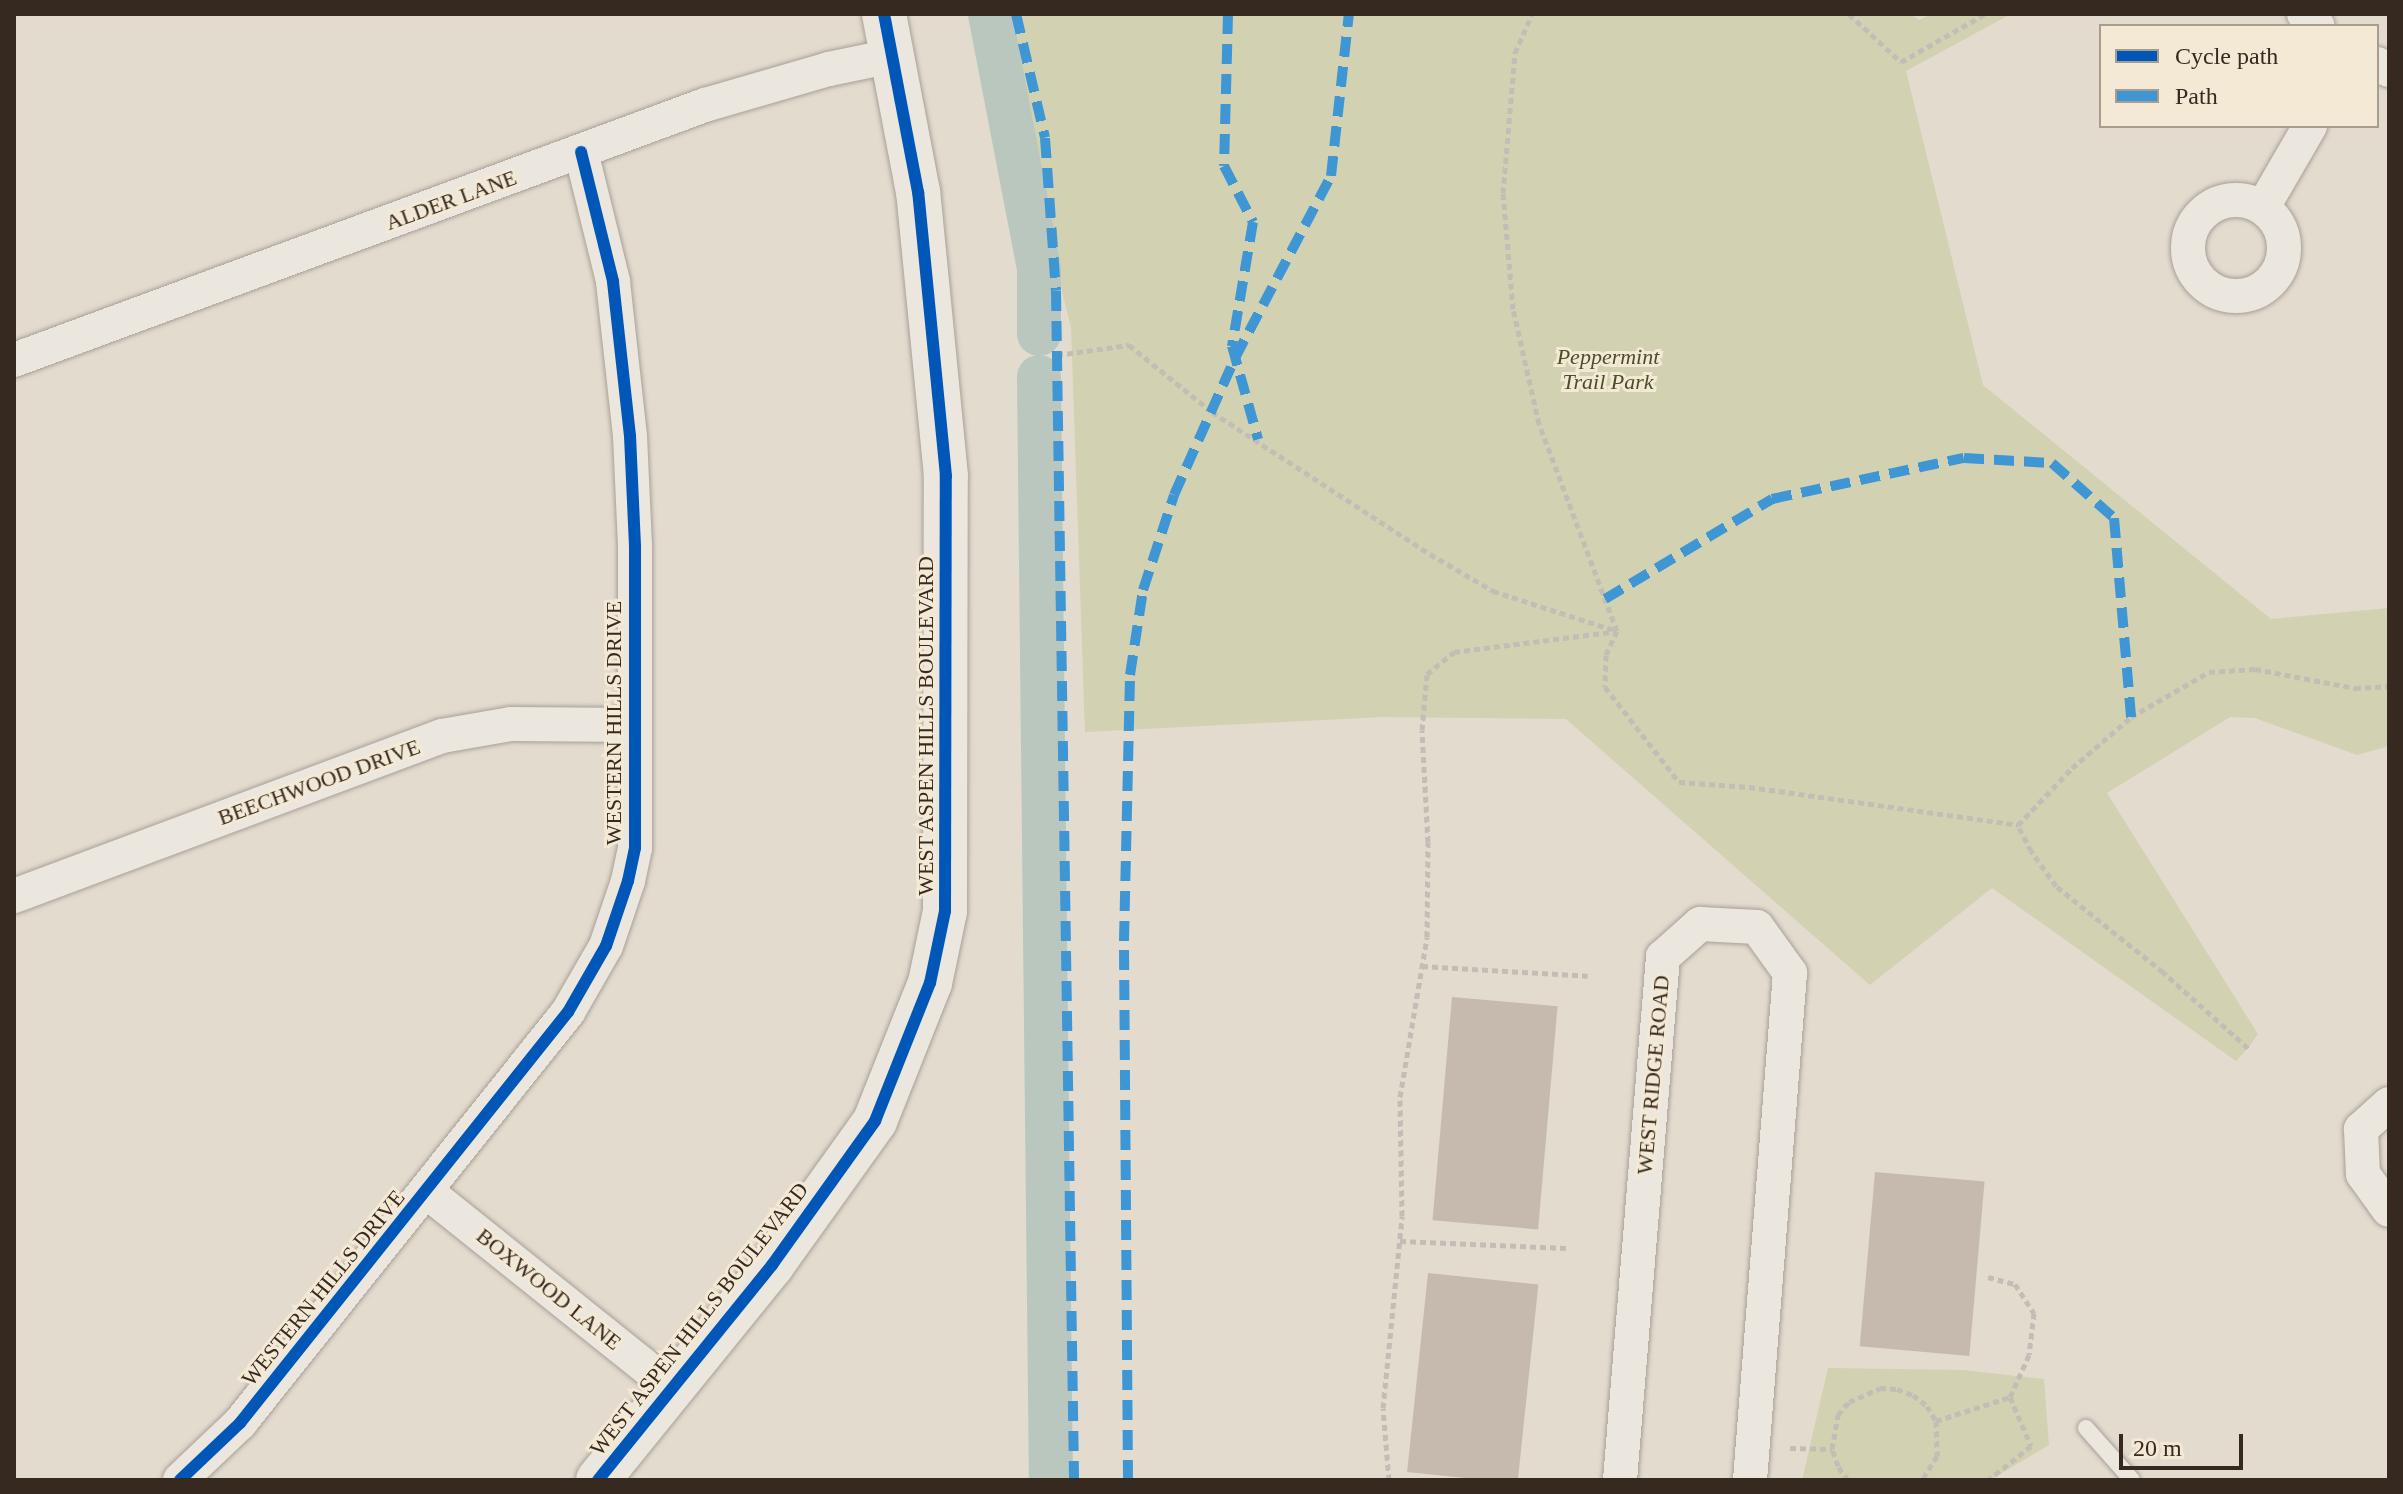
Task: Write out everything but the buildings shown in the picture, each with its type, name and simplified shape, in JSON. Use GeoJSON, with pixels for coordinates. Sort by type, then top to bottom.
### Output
{"type":"FeatureCollection","features":[{"type":"Feature","properties":{"kind":"street","name":"ALDER LANE"},"geometry":{"type":"LineString","coordinates":[[14,360],[765,86],[888,35]]}},
{"type":"Feature","properties":{"kind":"street","name":"WEST ASPEN HILLS BOULEVARD"},"geometry":{"type":"LineString","coordinates":[[598,1480],[772,1265],[875,1121],[930,983],[945,911],[946,476],[918,192],[888,35]]}},
{"type":"Feature","properties":{"kind":"street"},"geometry":{"type":"LineString","coordinates":[[2263,207],[2309,128]]}},
{"type":"Feature","properties":{"kind":"street","name":"WESTERN HILLS DRIVE"},"geometry":{"type":"LineString","coordinates":[[180,1480],[240,1423],[568,1012],[606,946],[625,892],[635,848],[635,546],[630,436],[613,281],[581,152]]}},
{"type":"Feature","properties":{"kind":"street","name":"BEECHWOOD DRIVE"},"geometry":{"type":"LineString","coordinates":[[14,896],[442,736],[511,724],[635,725]]}},
{"type":"Feature","properties":{"kind":"street","name":"WEST RIDGE ROAD"},"geometry":{"type":"LineString","coordinates":[[1620,1480],[1663,957],[1700,924],[1757,927],[1790,973],[1750,1480]]}},
{"type":"Feature","properties":{"kind":"street"},"geometry":{"type":"LineString","coordinates":[[2389,1104],[2361,1129],[2363,1174],[2389,1210]]}},
{"type":"Feature","properties":{"kind":"street","name":"BOXWOOD LANE"},"geometry":{"type":"LineString","coordinates":[[426,1191],[672,1388]]}},
{"type":"Feature","properties":{"kind":"lane"},"geometry":{"type":"LineString","coordinates":[[2086,1428],[2132,1480]]}},
{"type":"Feature","properties":{"kind":"path"},"geometry":{"type":"LineString","coordinates":[[1532,14],[1515,53],[1503,193],[1513,309],[1539,424],[1617,631],[1606,655],[1605,687],[1679,782],[1749,787],[2018,825]]}},
{"type":"Feature","properties":{"kind":"path"},"geometry":{"type":"LineString","coordinates":[[1849,14],[1901,62],[1985,14]]}},
{"type":"Feature","properties":{"kind":"path"},"geometry":{"type":"LineString","coordinates":[[1057,355],[1129,345],[1212,412],[1430,554],[1493,591],[1617,631]]}},
{"type":"Feature","properties":{"kind":"path"},"geometry":{"type":"LineString","coordinates":[[1389,1480],[1383,1408],[1400,1241],[1400,1097],[1427,937],[1428,842],[1422,730],[1427,674],[1454,652],[1617,631]]}},
{"type":"Feature","properties":{"kind":"path"},"geometry":{"type":"LineString","coordinates":[[2018,825],[2072,768],[2131,717],[2209,672],[2255,669],[2355,688],[2389,686]]}},
{"type":"Feature","properties":{"kind":"path"},"geometry":{"type":"LineString","coordinates":[[2018,825],[2031,851],[2056,886],[2163,972],[2248,1048]]}},
{"type":"Feature","properties":{"kind":"path"},"geometry":{"type":"LineString","coordinates":[[1422,966],[1588,976]]}},
{"type":"Feature","properties":{"kind":"path"},"geometry":{"type":"LineString","coordinates":[[1400,1241],[1566,1248]]}},
{"type":"Feature","properties":{"kind":"path"},"geometry":{"type":"LineString","coordinates":[[1988,1277],[2015,1284],[2034,1313],[2029,1355],[2010,1397],[2031,1446],[1988,1480]]}},
{"type":"Feature","properties":{"kind":"path"},"geometry":{"type":"LineString","coordinates":[[1848,1480],[1838,1466],[1832,1449],[1838,1415],[1849,1402],[1880,1388],[1897,1389],[1913,1395],[1927,1406],[1936,1421],[1937,1456],[1922,1480]]}},
{"type":"Feature","properties":{"kind":"path"},"geometry":{"type":"LineString","coordinates":[[1936,1421],[2010,1397]]}},
{"type":"Feature","properties":{"kind":"path"},"geometry":{"type":"LineString","coordinates":[[1785,1448],[1832,1449]]}},
{"type":"Feature","properties":{"kind":"green space","name":"Peppermint Trail Park"},"geometry":{"type":"Polygon","coordinates":[[[991,14],[1911,14],[1919,20],[1932,14],[2011,14],[1906,71],[1983,385],[2271,619],[2389,608],[2389,746],[2357,755],[2255,718],[2230,717],[2107,793],[2258,1034],[2248,1048],[2236,1061],[1992,888],[1870,985],[1566,719],[1382,717],[1085,732],[1071,327],[991,14]]]}},
{"type":"Feature","properties":{"kind":"green space"},"geometry":{"type":"Polygon","coordinates":[[[1828,1368],[1964,1370],[2044,1379],[2049,1445],[1990,1480],[1802,1480],[1828,1368]]]}},
{"type":"Feature","properties":{"kind":"waterway"},"geometry":{"type":"LineString","coordinates":[[990,14],[1039,268],[1039,334]]}},
{"type":"Feature","properties":{"kind":"waterway"},"geometry":{"type":"LineString","coordinates":[[1039,377],[1051,1480]]}},
{"type":"Feature","properties":{"kind":"marked path"},"geometry":{"type":"LineString","coordinates":[[1016,14],[1045,138],[1056,291],[1074,1480]]}},
{"type":"Feature","properties":{"kind":"marked path"},"geometry":{"type":"LineString","coordinates":[[1228,14],[1224,166],[1253,222],[1232,346],[1258,439]]}},
{"type":"Feature","properties":{"kind":"marked path"},"geometry":{"type":"LineString","coordinates":[[1128,1480],[1124,941],[1130,675],[1143,590],[1174,495],[1235,358],[1331,176],[1349,14]]}},
{"type":"Feature","properties":{"kind":"marked path"},"geometry":{"type":"LineString","coordinates":[[1605,599],[1772,499],[1964,458],[2052,463],[2114,518],[2131,717]]}},
{"type":"Feature","properties":{"kind":"cycle path"},"geometry":{"type":"LineString","coordinates":[[598,1480],[772,1265],[875,1121],[930,983],[945,911],[946,476],[918,192],[884,14]]}},
{"type":"Feature","properties":{"kind":"cycle path"},"geometry":{"type":"LineString","coordinates":[[180,1480],[240,1423],[568,1012],[606,946],[628,881],[635,848],[635,546],[630,436],[613,281],[581,152]]}}]}
